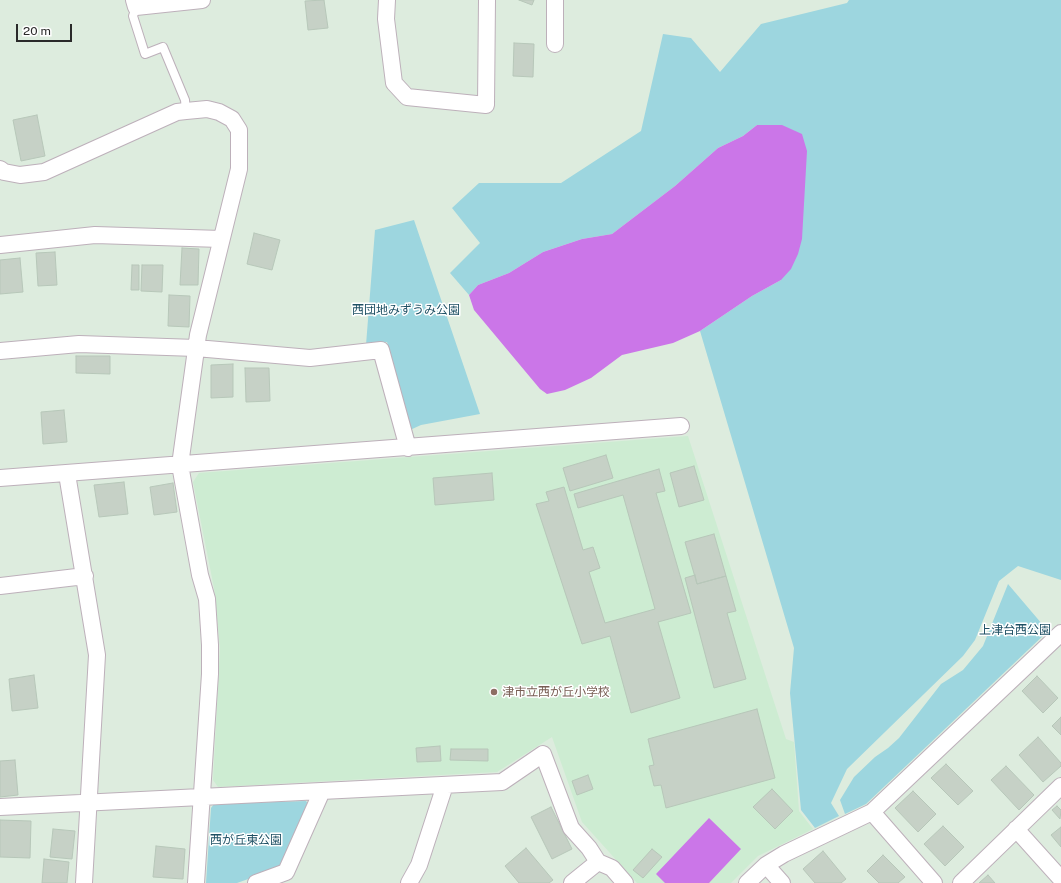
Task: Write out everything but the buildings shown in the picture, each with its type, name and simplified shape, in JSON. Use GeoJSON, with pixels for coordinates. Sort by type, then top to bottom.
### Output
{"type":"FeatureCollection","features":[{"type":"Feature","properties":{"kind":"street"},"geometry":{"type":"LineString","coordinates":[[135,4],[202,0]]}},
{"type":"Feature","properties":{"kind":"street"},"geometry":{"type":"LineString","coordinates":[[387,0],[386,19],[394,83],[407,97],[486,105],[487,0]]}},
{"type":"Feature","properties":{"kind":"street"},"geometry":{"type":"LineString","coordinates":[[555,0],[555,44]]}},
{"type":"Feature","properties":{"kind":"street"},"geometry":{"type":"LineString","coordinates":[[0,169],[4,172],[20,175],[44,172],[177,112],[207,109],[219,112],[232,119],[240,130],[239,169],[196,348],[180,464],[207,606],[210,674],[196,883]]}},
{"type":"Feature","properties":{"kind":"street"},"geometry":{"type":"LineString","coordinates":[[0,245],[95,235],[221,239]]}},
{"type":"Feature","properties":{"kind":"street"},"geometry":{"type":"LineString","coordinates":[[0,351],[79,344],[196,348],[310,358],[381,350],[408,448]]}},
{"type":"Feature","properties":{"kind":"street"},"geometry":{"type":"LineString","coordinates":[[0,478],[681,426]]}},
{"type":"Feature","properties":{"kind":"street"},"geometry":{"type":"LineString","coordinates":[[67,474],[97,655],[84,883]]}},
{"type":"Feature","properties":{"kind":"street"},"geometry":{"type":"LineString","coordinates":[[0,586],[85,576]]}},
{"type":"Feature","properties":{"kind":"street"},"geometry":{"type":"LineString","coordinates":[[747,883],[766,865],[872,812],[1061,633]]}},
{"type":"Feature","properties":{"kind":"street"},"geometry":{"type":"LineString","coordinates":[[0,807],[502,782],[543,754],[571,828],[589,848],[598,862],[612,868],[625,883]]}},
{"type":"Feature","properties":{"kind":"street"},"geometry":{"type":"LineString","coordinates":[[409,883],[419,865],[445,785]]}},
{"type":"Feature","properties":{"kind":"street"},"geometry":{"type":"LineString","coordinates":[[961,883],[1061,786]]}},
{"type":"Feature","properties":{"kind":"street"},"geometry":{"type":"LineString","coordinates":[[256,883],[286,872],[322,791]]}},
{"type":"Feature","properties":{"kind":"street"},"geometry":{"type":"LineString","coordinates":[[872,812],[934,883]]}},
{"type":"Feature","properties":{"kind":"street"},"geometry":{"type":"LineString","coordinates":[[1016,829],[1061,879]]}},
{"type":"Feature","properties":{"kind":"street"},"geometry":{"type":"LineString","coordinates":[[572,883],[598,862]]}},
{"type":"Feature","properties":{"kind":"street"},"geometry":{"type":"LineString","coordinates":[[766,865],[782,883]]}},
{"type":"Feature","properties":{"kind":"lane"},"geometry":{"type":"LineString","coordinates":[[135,4],[134,16],[146,54],[163,46],[185,100],[186,111]]}},
{"type":"Feature","properties":{"kind":"shaded area"},"geometry":{"type":"Polygon","coordinates":[[[757,125],[782,125],[802,134],[807,151],[802,239],[798,254],[791,269],[781,280],[752,296],[700,331],[673,343],[622,355],[591,378],[565,390],[547,394],[540,389],[474,310],[469,295],[478,285],[509,273],[543,252],[582,239],[612,234],[675,186],[718,148],[743,136],[757,125]]]}},
{"type":"Feature","properties":{"kind":"shaded area","name":"津市立西が丘小学校"},"geometry":{"type":"Polygon","coordinates":[[[688,436],[786,739],[794,742],[799,811],[813,829],[758,856],[731,883],[637,883],[582,822],[552,737],[497,772],[218,787],[213,780],[220,648],[214,588],[193,482],[199,473],[688,436]]]}},
{"type":"Feature","properties":{"kind":"shaded area"},"geometry":{"type":"Polygon","coordinates":[[[709,818],[741,849],[709,883],[665,883],[656,874],[709,818]]]}},
{"type":"Feature","properties":{"kind":"green space"},"geometry":{"type":"Polygon","coordinates":[[[849,0],[1061,0],[1061,580],[1018,566],[999,581],[975,640],[963,656],[847,769],[831,803],[839,816],[815,828],[801,810],[790,693],[794,648],[700,331],[752,296],[781,280],[757,125],[743,136],[718,148],[675,186],[612,234],[582,239],[543,252],[509,273],[478,285],[469,295],[450,273],[480,243],[452,208],[479,183],[561,183],[641,131],[663,34],[691,38],[720,72],[761,24],[847,3],[849,0]]]}},
{"type":"Feature","properties":{"kind":"green space","name":"西団地みずうみ公園"},"geometry":{"type":"Polygon","coordinates":[[[414,220],[480,414],[421,425],[410,430],[387,342],[366,345],[375,230],[414,220]]]}},
{"type":"Feature","properties":{"kind":"green space","name":"上津台西公園"},"geometry":{"type":"Polygon","coordinates":[[[1008,584],[1048,631],[866,804],[845,814],[840,800],[854,777],[875,757],[899,738],[941,684],[963,670],[983,646],[1008,584]]]}},
{"type":"Feature","properties":{"kind":"green space","name":"西が丘東公園"},"geometry":{"type":"Polygon","coordinates":[[[306,801],[309,805],[282,867],[237,883],[206,883],[211,808],[214,804],[306,801]]]}},
{"type":"Feature","properties":{"kind":"place","name":"津市立西が丘小学校"},"geometry":{"type":"Point","coordinates":[494,692]}}]}
